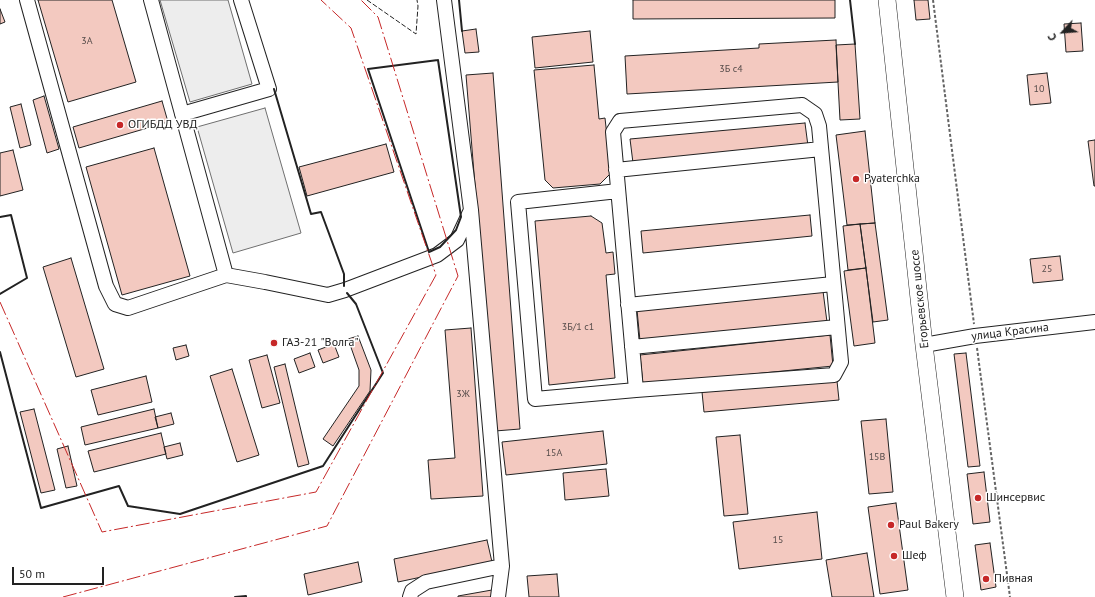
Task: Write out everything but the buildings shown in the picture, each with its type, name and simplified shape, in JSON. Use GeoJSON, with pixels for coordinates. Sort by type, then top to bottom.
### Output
{"type":"FeatureCollection","features":[{"type":"Feature","properties":{"kind":"main road","name":"Егорьевское шоссе"},"geometry":{"type":"LineString","coordinates":[[887,0],[924,345],[955,597]]}},
{"type":"Feature","properties":{"kind":"lane"},"geometry":{"type":"LineString","coordinates":[[27,0],[106,286],[115,304],[128,308],[226,275],[328,295],[437,255],[457,240],[471,210]]}},
{"type":"Feature","properties":{"kind":"lane"},"geometry":{"type":"LineString","coordinates":[[151,0],[226,275]]}},
{"type":"Feature","properties":{"kind":"lane"},"geometry":{"type":"LineString","coordinates":[[182,114],[269,89],[241,0]]}},
{"type":"Feature","properties":{"kind":"lane"},"geometry":{"type":"LineString","coordinates":[[444,0],[462,183],[471,210],[502,566],[498,597]]}},
{"type":"Feature","properties":{"kind":"lane"},"geometry":{"type":"LineString","coordinates":[[618,192],[518,202],[535,399],[834,375],[840,362],[819,126],[815,114],[802,105],[620,121],[613,132],[636,390]]}},
{"type":"Feature","properties":{"kind":"lane"},"geometry":{"type":"LineString","coordinates":[[616,170],[821,149]]}},
{"type":"Feature","properties":{"kind":"lane"},"geometry":{"type":"LineString","coordinates":[[628,304],[834,284]]}},
{"type":"Feature","properties":{"kind":"lane","name":"улица Красина"},"geometry":{"type":"LineString","coordinates":[[924,345],[975,336],[1095,322]]}},
{"type":"Feature","properties":{"kind":"lane"},"geometry":{"type":"LineString","coordinates":[[632,347],[837,327]]}},
{"type":"Feature","properties":{"kind":"lane"},"geometry":{"type":"LineString","coordinates":[[410,597],[412,591],[426,582],[502,566]]}},
{"type":"Feature","properties":{"kind":"path"},"geometry":{"type":"LineString","coordinates":[[933,0],[975,336],[1010,597]]}},
{"type":"Feature","properties":{"kind":"shaded area"},"geometry":{"type":"Polygon","coordinates":[[[160,0],[228,0],[252,84],[190,102],[160,0]]]}},
{"type":"Feature","properties":{"kind":"shaded area"},"geometry":{"type":"Polygon","coordinates":[[[265,108],[301,233],[233,253],[197,127],[265,108]]]}},
{"type":"Feature","properties":{"kind":"fence"},"geometry":{"type":"LineString","coordinates":[[367,0],[416,34],[417,0]]}},
{"type":"Feature","properties":{"kind":"wall"},"geometry":{"type":"LineString","coordinates":[[459,0],[462,31]]}},
{"type":"Feature","properties":{"kind":"wall"},"geometry":{"type":"LineString","coordinates":[[850,0],[855,44]]}},
{"type":"Feature","properties":{"kind":"wall"},"geometry":{"type":"LineString","coordinates":[[438,60],[461,217],[456,230],[440,247],[429,252],[368,69],[438,60]]}},
{"type":"Feature","properties":{"kind":"wall"},"geometry":{"type":"LineString","coordinates":[[274,89],[311,214],[321,212],[344,274],[344,286]]}},
{"type":"Feature","properties":{"kind":"wall"},"geometry":{"type":"LineString","coordinates":[[0,217],[11,215],[27,278],[0,294]]}},
{"type":"Feature","properties":{"kind":"wall"},"geometry":{"type":"LineString","coordinates":[[0,352],[41,508],[119,486],[128,506],[180,514],[323,466],[383,373],[356,304],[347,293]]}},
{"type":"Feature","properties":{"kind":"wall"},"geometry":{"type":"LineString","coordinates":[[235,597],[246,597]]}},
{"type":"Feature","properties":{"kind":"power"},"geometry":{"type":"LineString","coordinates":[[0,302],[102,532],[316,492],[436,275],[351,28],[321,0]]}},
{"type":"Feature","properties":{"kind":"power"},"geometry":{"type":"LineString","coordinates":[[63,597],[327,526],[458,276],[378,17],[361,0]]}},
{"type":"Feature","properties":{"kind":"place","name":"ОГИБДД УВД"},"geometry":{"type":"Point","coordinates":[120,125]}},
{"type":"Feature","properties":{"kind":"place","name":"Pyaterchka"},"geometry":{"type":"Point","coordinates":[856,179]}},
{"type":"Feature","properties":{"kind":"place","name":"ГАЗ-21 \"Волга\""},"geometry":{"type":"Point","coordinates":[274,343]}},
{"type":"Feature","properties":{"kind":"place","name":"Шинсервис"},"geometry":{"type":"Point","coordinates":[978,498]}},
{"type":"Feature","properties":{"kind":"place","name":"Paul Bakery"},"geometry":{"type":"Point","coordinates":[891,525]}},
{"type":"Feature","properties":{"kind":"place","name":"Шеф"},"geometry":{"type":"Point","coordinates":[894,556]}},
{"type":"Feature","properties":{"kind":"place","name":"Пивная"},"geometry":{"type":"Point","coordinates":[986,579]}}]}
